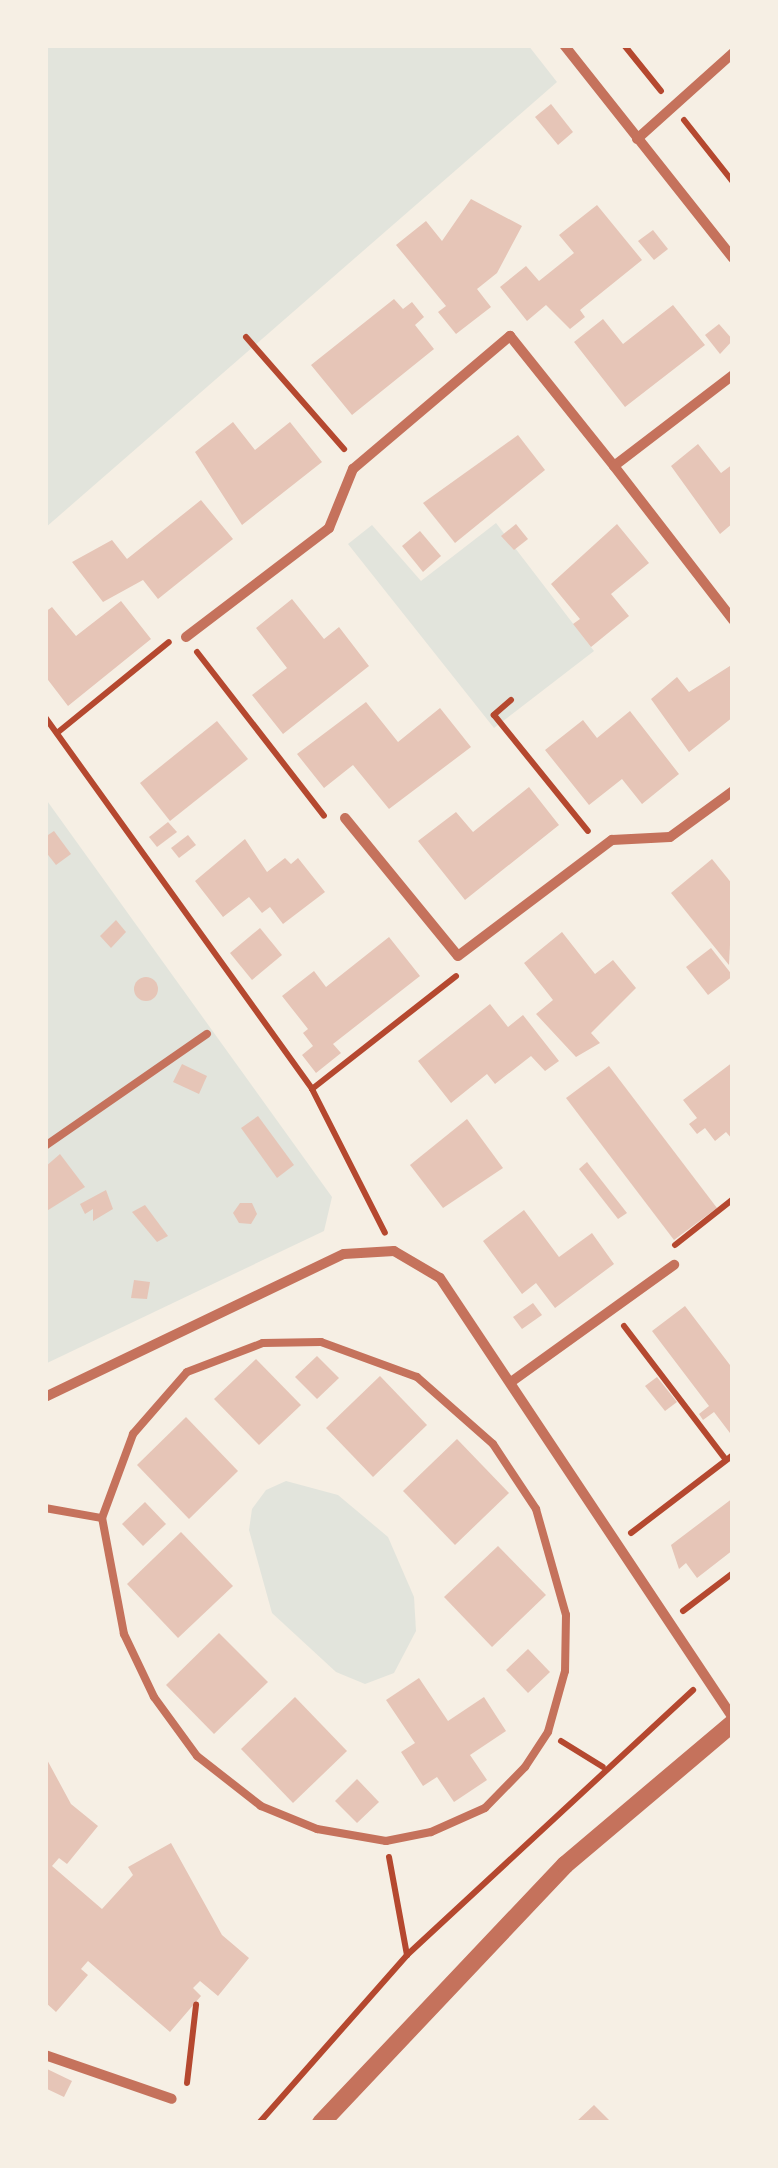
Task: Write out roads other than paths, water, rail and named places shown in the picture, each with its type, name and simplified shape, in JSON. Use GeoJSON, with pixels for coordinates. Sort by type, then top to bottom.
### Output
{"type":"FeatureCollection","features":[{"type":"Feature","properties":{"kind":"street"},"geometry":{"type":"LineString","coordinates":[[564,45],[733,258]]}},
{"type":"Feature","properties":{"kind":"street"},"geometry":{"type":"LineString","coordinates":[[637,139],[733,53]]}},
{"type":"Feature","properties":{"kind":"street"},"geometry":{"type":"LineString","coordinates":[[186,636],[329,528],[358,464],[510,336],[733,620]]}},
{"type":"Feature","properties":{"kind":"street"},"geometry":{"type":"LineString","coordinates":[[614,466],[733,375]]}},
{"type":"Feature","properties":{"kind":"street"},"geometry":{"type":"LineString","coordinates":[[345,818],[458,956],[612,840],[670,837],[733,790]]}},
{"type":"Feature","properties":{"kind":"street"},"geometry":{"type":"LineString","coordinates":[[45,1397],[344,1254],[394,1252],[440,1278],[733,1721],[566,1865],[321,2123]]}},
{"type":"Feature","properties":{"kind":"street"},"geometry":{"type":"LineString","coordinates":[[511,1382],[674,1265]]}},
{"type":"Feature","properties":{"kind":"street"},"geometry":{"type":"LineString","coordinates":[[45,2055],[172,2099]]}},
{"type":"Feature","properties":{"kind":"lane"},"geometry":{"type":"LineString","coordinates":[[45,1146],[207,1034]]}},
{"type":"Feature","properties":{"kind":"lane"},"geometry":{"type":"LineString","coordinates":[[320,1342],[417,1377],[493,1444],[536,1509],[555,1558],[566,1615],[566,1671],[548,1732],[485,1808],[431,1832],[386,1841],[317,1829],[261,1806],[197,1756],[154,1697],[124,1634],[102,1518],[133,1434],[157,1400],[186,1372],[222,1354],[263,1343],[320,1342]]}},
{"type":"Feature","properties":{"kind":"lane"},"geometry":{"type":"LineString","coordinates":[[45,1508],[102,1518]]}}]}
